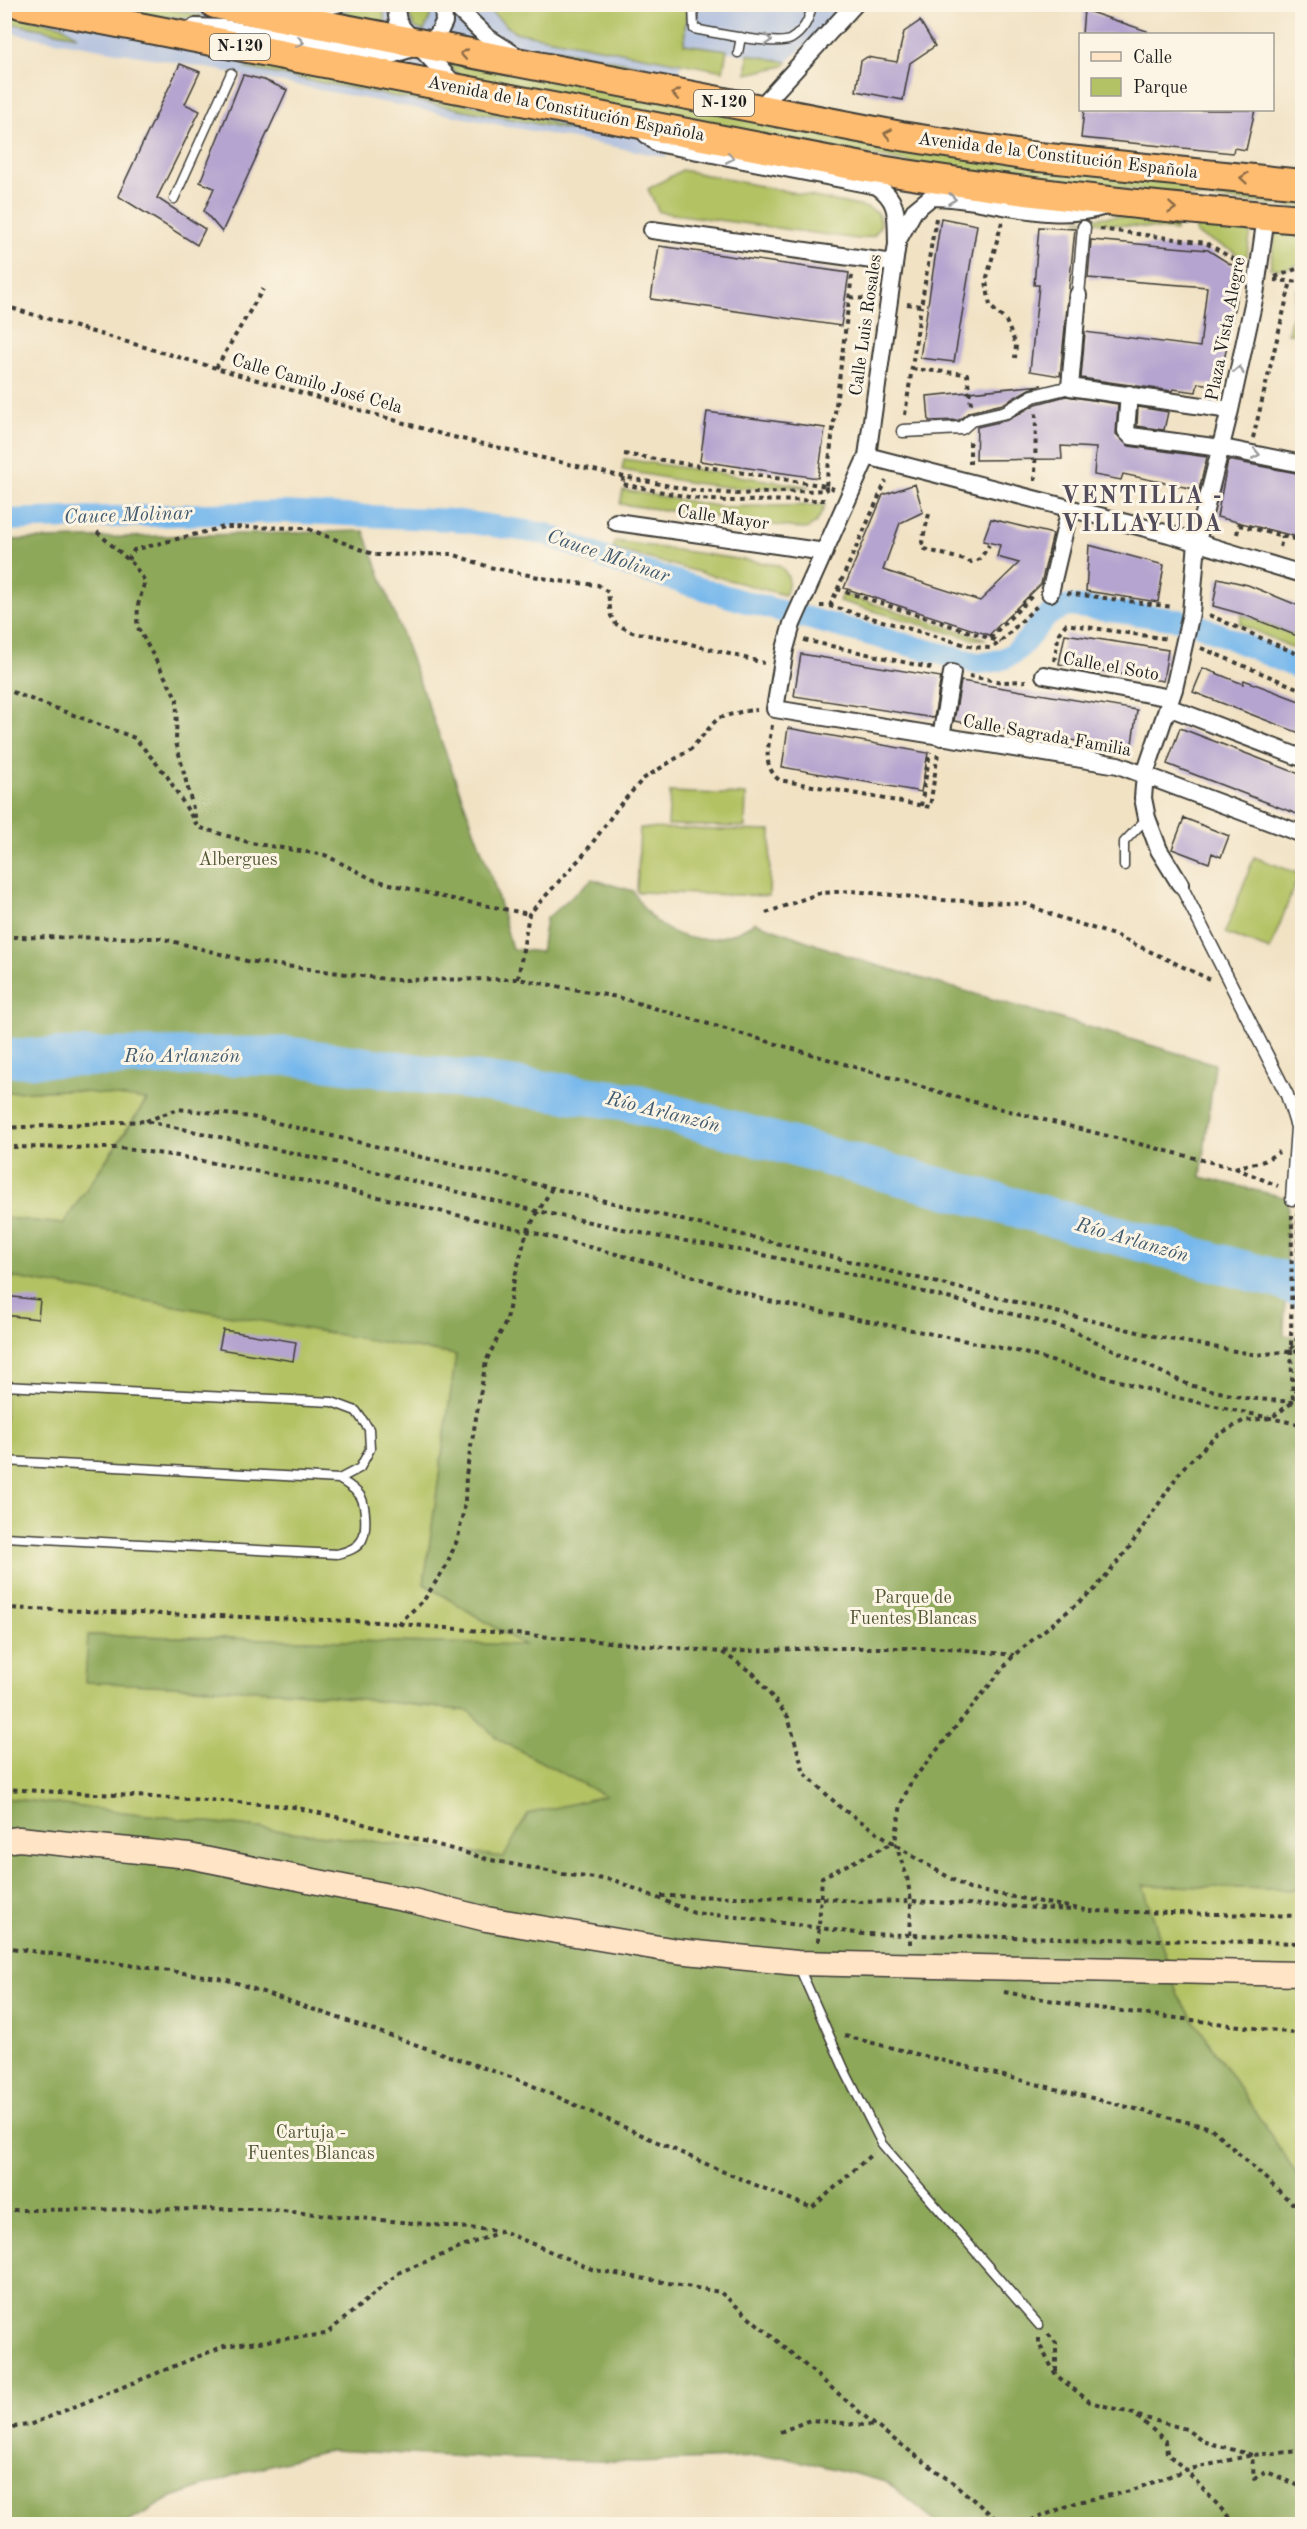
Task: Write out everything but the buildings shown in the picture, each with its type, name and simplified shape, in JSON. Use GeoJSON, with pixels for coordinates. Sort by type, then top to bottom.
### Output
{"type":"FeatureCollection","features":[{"type":"Feature","properties":{"kind":"highway","name":"Avenida de la Constitución Española"},"geometry":{"type":"LineString","coordinates":[[20,4],[901,173],[1114,203],[1302,219]]}},
{"type":"Feature","properties":{"kind":"highway","name":"Avenida de la Constitución Española"},"geometry":{"type":"LineString","coordinates":[[215,4],[901,136],[1029,156],[1302,184]]}},
{"type":"Feature","properties":{"kind":"main road"},"geometry":{"type":"LineString","coordinates":[[4,1840],[19,1839],[189,1856],[413,1901],[486,1919],[677,1951],[807,1964],[1302,1974]]}},
{"type":"Feature","properties":{"kind":"street"},"geometry":{"type":"LineString","coordinates":[[259,14],[303,12],[337,4]]}},
{"type":"Feature","properties":{"kind":"street"},"geometry":{"type":"LineString","coordinates":[[395,4],[398,21],[403,29],[460,89]]}},
{"type":"Feature","properties":{"kind":"street"},"geometry":{"type":"LineString","coordinates":[[159,31],[190,27],[224,28],[378,57],[399,54],[429,43],[438,34],[444,22],[442,4]]}},
{"type":"Feature","properties":{"kind":"street"},"geometry":{"type":"LineString","coordinates":[[453,4],[487,37],[534,67]]}},
{"type":"Feature","properties":{"kind":"street"},"geometry":{"type":"LineString","coordinates":[[759,109],[855,4]]}},
{"type":"Feature","properties":{"kind":"street","name":"Calle Luis Rosales"},"geometry":{"type":"LineString","coordinates":[[640,123],[646,134],[657,143],[877,186],[889,194],[896,209],[897,244],[867,456],[792,624],[775,709]]}},
{"type":"Feature","properties":{"kind":"street","name":"Avenida de la Constitución Española"},"geometry":{"type":"LineString","coordinates":[[897,244],[914,211],[931,197],[1055,214],[1085,213],[1114,203]]}},
{"type":"Feature","properties":{"kind":"street","name":"Plaza Vista Alegre"},"geometry":{"type":"LineString","coordinates":[[1221,448],[1257,278],[1266,216]]}},
{"type":"Feature","properties":{"kind":"street"},"geometry":{"type":"LineString","coordinates":[[1070,387],[1084,227]]}},
{"type":"Feature","properties":{"kind":"street"},"geometry":{"type":"LineString","coordinates":[[652,230],[894,263]]}},
{"type":"Feature","properties":{"kind":"street"},"geometry":{"type":"LineString","coordinates":[[903,431],[962,428],[971,420],[1006,412],[1033,396],[1070,387],[1230,410]]}},
{"type":"Feature","properties":{"kind":"street"},"geometry":{"type":"LineString","coordinates":[[1129,394],[1126,431],[1129,435],[1221,448],[1302,464]]}},
{"type":"Feature","properties":{"kind":"street"},"geometry":{"type":"LineString","coordinates":[[1221,448],[1197,542],[1192,610],[1170,702],[1145,774],[1143,798],[1147,818],[1159,850],[1180,884],[1237,992],[1287,1095],[1297,1127],[1293,1196]]}},
{"type":"Feature","properties":{"kind":"street"},"geometry":{"type":"LineString","coordinates":[[867,456],[1197,542],[1302,574]]}},
{"type":"Feature","properties":{"kind":"street"},"geometry":{"type":"LineString","coordinates":[[1050,593],[1070,508]]}},
{"type":"Feature","properties":{"kind":"street","name":"Calle Mayor"},"geometry":{"type":"LineString","coordinates":[[616,522],[825,552]]}},
{"type":"Feature","properties":{"kind":"street"},"geometry":{"type":"LineString","coordinates":[[941,737],[951,673]]}},
{"type":"Feature","properties":{"kind":"street","name":"Calle el Soto"},"geometry":{"type":"LineString","coordinates":[[1044,675],[1170,702],[1302,758]]}},
{"type":"Feature","properties":{"kind":"street","name":"Calle Sagrada Familia"},"geometry":{"type":"LineString","coordinates":[[775,709],[1118,765],[1302,834]]}},
{"type":"Feature","properties":{"kind":"lane"},"geometry":{"type":"LineString","coordinates":[[693,4],[694,30],[774,42],[790,40],[808,23],[812,4]]}},
{"type":"Feature","properties":{"kind":"lane"},"geometry":{"type":"LineString","coordinates":[[738,53],[741,37]]}},
{"type":"Feature","properties":{"kind":"lane"},"geometry":{"type":"LineString","coordinates":[[174,199],[231,73]]}},
{"type":"Feature","properties":{"kind":"lane"},"geometry":{"type":"LineString","coordinates":[[1124,867],[1124,842],[1147,818]]}},
{"type":"Feature","properties":{"kind":"lane"},"geometry":{"type":"LineString","coordinates":[[4,1386],[332,1402],[356,1411],[369,1429],[370,1449],[360,1467],[339,1479]]}},
{"type":"Feature","properties":{"kind":"lane"},"geometry":{"type":"LineString","coordinates":[[4,1461],[339,1479],[353,1488],[362,1498],[365,1517],[362,1540],[351,1551],[337,1554],[4,1537]]}},
{"type":"Feature","properties":{"kind":"lane"},"geometry":{"type":"LineString","coordinates":[[807,1964],[827,2032],[882,2144],[1039,2325]]}},
{"type":"Feature","properties":{"kind":"path"},"geometry":{"type":"LineString","coordinates":[[1006,207],[986,281],[990,306],[1006,321],[1016,345],[1015,358]]}},
{"type":"Feature","properties":{"kind":"path"},"geometry":{"type":"LineString","coordinates":[[903,431],[936,217],[940,212]]}},
{"type":"Feature","properties":{"kind":"path"},"geometry":{"type":"LineString","coordinates":[[1084,227],[1206,243],[1242,264],[1247,269],[1246,276],[1257,278]]}},
{"type":"Feature","properties":{"kind":"path"},"geometry":{"type":"LineString","coordinates":[[855,259],[826,490],[736,494],[691,490],[624,477],[622,484],[727,501],[831,500],[873,506]]}},
{"type":"Feature","properties":{"kind":"path"},"geometry":{"type":"LineString","coordinates":[[1302,267],[1268,279],[1302,282]]}},
{"type":"Feature","properties":{"kind":"path"},"geometry":{"type":"LineString","coordinates":[[1251,444],[1291,281]]}},
{"type":"Feature","properties":{"kind":"path"},"geometry":{"type":"LineString","coordinates":[[216,368],[263,289]]}},
{"type":"Feature","properties":{"kind":"path"},"geometry":{"type":"LineString","coordinates":[[850,297],[921,306]]}},
{"type":"Feature","properties":{"kind":"path","name":"Calle Camilo José Cela"},"geometry":{"type":"LineString","coordinates":[[4,306],[445,435],[624,477]]}},
{"type":"Feature","properties":{"kind":"path"},"geometry":{"type":"LineString","coordinates":[[912,369],[967,374],[971,420]]}},
{"type":"Feature","properties":{"kind":"path"},"geometry":{"type":"LineString","coordinates":[[1035,424],[1035,484]]}},
{"type":"Feature","properties":{"kind":"path"},"geometry":{"type":"LineString","coordinates":[[624,454],[826,486],[848,501]]}},
{"type":"Feature","properties":{"kind":"path"},"geometry":{"type":"LineString","coordinates":[[894,476],[883,483],[830,606],[974,647],[991,648],[1001,642],[1053,591],[1192,610],[1302,656]]}},
{"type":"Feature","properties":{"kind":"path"},"geometry":{"type":"LineString","coordinates":[[930,517],[922,542],[925,549],[971,561],[980,559],[989,545]]}},
{"type":"Feature","properties":{"kind":"path"},"geometry":{"type":"LineString","coordinates":[[1237,534],[1239,525],[1302,541]]}},
{"type":"Feature","properties":{"kind":"path"},"geometry":{"type":"LineString","coordinates":[[128,560],[134,550],[224,527],[306,528],[375,555],[452,554],[489,567],[558,581],[598,585],[608,592],[612,616],[616,624],[632,632],[675,640],[782,668]]}},
{"type":"Feature","properties":{"kind":"path"},"geometry":{"type":"LineString","coordinates":[[97,532],[128,560],[145,581],[138,605],[137,626],[177,699],[176,742],[198,827]]}},
{"type":"Feature","properties":{"kind":"path"},"geometry":{"type":"LineString","coordinates":[[1280,547],[1283,536]]}},
{"type":"Feature","properties":{"kind":"path"},"geometry":{"type":"LineString","coordinates":[[990,638],[1041,586],[1046,566],[1056,568]]}},
{"type":"Feature","properties":{"kind":"path"},"geometry":{"type":"LineString","coordinates":[[837,589],[1001,642]]}},
{"type":"Feature","properties":{"kind":"path"},"geometry":{"type":"LineString","coordinates":[[804,640],[951,673],[1003,682],[1039,680],[1053,664],[1059,633],[1066,624],[1185,636],[1302,690]]}},
{"type":"Feature","properties":{"kind":"path"},"geometry":{"type":"LineString","coordinates":[[4,689],[135,738],[167,776],[198,827],[251,843],[324,855],[374,880],[443,897],[529,914]]}},
{"type":"Feature","properties":{"kind":"path"},"geometry":{"type":"LineString","coordinates":[[518,979],[529,914],[585,853],[619,806],[643,779],[691,749],[718,718],[744,711],[775,709],[766,760],[770,772],[779,780],[930,807],[941,737]]}},
{"type":"Feature","properties":{"kind":"path"},"geometry":{"type":"LineString","coordinates":[[921,806],[930,753],[928,749]]}},
{"type":"Feature","properties":{"kind":"path"},"geometry":{"type":"LineString","coordinates":[[766,914],[820,893],[852,891],[943,900],[1026,904],[1060,918],[1117,936],[1237,992]]}},
{"type":"Feature","properties":{"kind":"path"},"geometry":{"type":"LineString","coordinates":[[4,937],[160,938],[247,961],[393,980],[518,979],[617,998],[970,1101],[1234,1168],[1293,1196],[1298,1205],[1298,1337],[1291,1350],[1293,1402],[1272,1418],[1243,1421],[1216,1436],[1182,1469],[1129,1548],[1094,1590],[1014,1655],[911,1782],[901,1804],[895,1842],[907,1877],[911,1901],[910,1966]]}},
{"type":"Feature","properties":{"kind":"path"},"geometry":{"type":"LineString","coordinates":[[146,1121],[178,1109],[252,1117],[1158,1336],[1257,1355],[1302,1350]]}},
{"type":"Feature","properties":{"kind":"path"},"geometry":{"type":"LineString","coordinates":[[4,1128],[146,1121],[339,1163],[537,1211],[656,1236],[745,1251],[1020,1316],[1071,1330],[1189,1385],[1245,1398],[1293,1402],[1302,1406]]}},
{"type":"Feature","properties":{"kind":"path"},"geometry":{"type":"LineString","coordinates":[[1234,1168],[1264,1161],[1281,1150],[1297,1127]]}},
{"type":"Feature","properties":{"kind":"path"},"geometry":{"type":"LineString","coordinates":[[4,1147],[119,1148],[178,1156],[330,1186],[527,1231],[655,1264],[769,1301],[1021,1352],[1170,1396],[1302,1425]]}},
{"type":"Feature","properties":{"kind":"path"},"geometry":{"type":"LineString","coordinates":[[397,1624],[424,1600],[446,1566],[458,1538],[465,1503],[466,1475],[486,1361],[507,1320],[513,1284],[527,1231],[552,1188]]}},
{"type":"Feature","properties":{"kind":"path"},"geometry":{"type":"LineString","coordinates":[[1294,1390],[1302,1390]]}},
{"type":"Feature","properties":{"kind":"path"},"geometry":{"type":"LineString","coordinates":[[4,1608],[378,1622],[722,1652],[821,1648],[948,1648],[1014,1655]]}},
{"type":"Feature","properties":{"kind":"path"},"geometry":{"type":"LineString","coordinates":[[722,1652],[754,1674],[788,1717],[804,1773],[841,1808],[895,1842],[914,1857],[969,1888],[1091,1911]]}},
{"type":"Feature","properties":{"kind":"path"},"geometry":{"type":"LineString","coordinates":[[4,1789],[294,1807],[353,1821],[491,1860],[568,1875],[614,1880],[694,1913],[863,1934],[1302,1943]]}},
{"type":"Feature","properties":{"kind":"path"},"geometry":{"type":"LineString","coordinates":[[807,1964],[819,1928],[822,1877],[895,1842]]}},
{"type":"Feature","properties":{"kind":"path"},"geometry":{"type":"LineString","coordinates":[[657,1896],[821,1898],[861,1902],[911,1901],[1091,1911],[1302,1916]]}},
{"type":"Feature","properties":{"kind":"path"},"geometry":{"type":"LineString","coordinates":[[4,1947],[225,1979],[522,2081],[724,2172],[812,2208],[882,2144]]}},
{"type":"Feature","properties":{"kind":"path"},"geometry":{"type":"LineString","coordinates":[[998,1992],[1082,2006],[1302,2034]]}},
{"type":"Feature","properties":{"kind":"path"},"geometry":{"type":"LineString","coordinates":[[827,2032],[896,2047],[1211,2128],[1292,2203],[1302,2203]]}},
{"type":"Feature","properties":{"kind":"path"},"geometry":{"type":"LineString","coordinates":[[4,2211],[260,2210],[502,2231],[594,2270],[720,2292],[876,2426],[957,2486],[1002,2524]]}},
{"type":"Feature","properties":{"kind":"path"},"geometry":{"type":"LineString","coordinates":[[4,2428],[29,2425],[224,2346],[326,2334],[400,2272],[502,2231]]}},
{"type":"Feature","properties":{"kind":"path"},"geometry":{"type":"LineString","coordinates":[[1039,2325],[1056,2343],[1056,2375]]}},
{"type":"Feature","properties":{"kind":"path"},"geometry":{"type":"LineString","coordinates":[[1039,2325],[1039,2344],[1056,2375],[1090,2402],[1186,2429],[1202,2441],[1252,2455]]}},
{"type":"Feature","properties":{"kind":"path"},"geometry":{"type":"LineString","coordinates":[[1134,2414],[1166,2441],[1167,2454],[1186,2470],[1235,2524]]}},
{"type":"Feature","properties":{"kind":"path"},"geometry":{"type":"LineString","coordinates":[[780,2432],[810,2420],[876,2426]]}},
{"type":"Feature","properties":{"kind":"path"},"geometry":{"type":"LineString","coordinates":[[1022,2524],[1078,2502],[1130,2491],[1186,2470],[1252,2455],[1302,2451]]}},
{"type":"Feature","properties":{"kind":"path"},"geometry":{"type":"LineString","coordinates":[[1252,2455],[1254,2478],[1267,2472],[1302,2487]]}},
{"type":"Feature","properties":{"kind":"shaded area"},"geometry":{"type":"Polygon","coordinates":[[[4,5],[848,5],[787,62],[684,44],[666,157],[202,67],[5,32],[4,5]]]}},
{"type":"Feature","properties":{"kind":"green space"},"geometry":{"type":"Polygon","coordinates":[[[87,5],[148,5],[202,15],[201,18],[163,17],[87,5]]]}},
{"type":"Feature","properties":{"kind":"green space"},"geometry":{"type":"Polygon","coordinates":[[[364,5],[383,5],[385,23],[336,14],[364,5]]]}},
{"type":"Feature","properties":{"kind":"green space"},"geometry":{"type":"Polygon","coordinates":[[[409,5],[429,5],[431,15],[424,31],[415,28],[410,17],[409,5]]]}},
{"type":"Feature","properties":{"kind":"green space"},"geometry":{"type":"Polygon","coordinates":[[[483,5],[687,5],[684,44],[727,50],[723,71],[514,32],[483,5]]]}},
{"type":"Feature","properties":{"kind":"green space"},"geometry":{"type":"Polygon","coordinates":[[[4,14],[61,25],[77,36],[5,22],[4,14]]]}},
{"type":"Feature","properties":{"kind":"green space"},"geometry":{"type":"Polygon","coordinates":[[[550,48],[644,66],[619,68],[549,55],[550,48]]]}},
{"type":"Feature","properties":{"kind":"green space"},"geometry":{"type":"Polygon","coordinates":[[[748,54],[787,62],[784,66],[747,74],[748,54]]]}},
{"type":"Feature","properties":{"kind":"green space"},"geometry":{"type":"Polygon","coordinates":[[[450,62],[1302,194],[1302,208],[943,169],[464,78],[451,69],[450,62]]]}},
{"type":"Feature","properties":{"kind":"green space"},"geometry":{"type":"Polygon","coordinates":[[[253,63],[538,118],[580,132],[245,68],[253,63]]]}},
{"type":"Feature","properties":{"kind":"green space"},"geometry":{"type":"Polygon","coordinates":[[[682,170],[868,208],[878,213],[881,224],[874,236],[858,239],[659,212],[648,189],[682,170]]]}},
{"type":"Feature","properties":{"kind":"green space"},"geometry":{"type":"Polygon","coordinates":[[[1117,216],[1177,222],[1176,231],[1076,220],[1117,216]]]}},
{"type":"Feature","properties":{"kind":"green space"},"geometry":{"type":"Polygon","coordinates":[[[1196,224],[1251,230],[1247,256],[1244,260],[1231,250],[1196,234],[1196,224]]]}},
{"type":"Feature","properties":{"kind":"green space"},"geometry":{"type":"Polygon","coordinates":[[[1276,233],[1302,235],[1302,263],[1285,269],[1270,268],[1276,233]]]}},
{"type":"Feature","properties":{"kind":"green space"},"geometry":{"type":"Polygon","coordinates":[[[1297,289],[1302,290],[1302,335],[1288,333],[1297,289]]]}},
{"type":"Feature","properties":{"kind":"green space"},"geometry":{"type":"Polygon","coordinates":[[[624,459],[811,487],[735,488],[693,483],[622,470],[624,459]]]}},
{"type":"Feature","properties":{"kind":"green space"},"geometry":{"type":"Polygon","coordinates":[[[623,490],[722,507],[825,505],[815,523],[804,529],[620,504],[623,490]]]}},
{"type":"Feature","properties":{"kind":"green space"},"geometry":{"type":"Polygon","coordinates":[[[364,531],[494,884],[512,949],[541,952],[546,919],[592,879],[633,891],[656,921],[670,931],[686,937],[702,939],[719,937],[737,932],[755,922],[859,960],[1215,1064],[1201,1177],[1288,1198],[1284,1335],[1302,1337],[1302,1890],[1143,1885],[1178,1996],[1302,2182],[1302,2524],[939,2524],[887,2482],[782,2456],[638,2462],[486,2458],[330,2450],[247,2471],[172,2497],[125,2524],[5,2524],[5,1798],[504,1857],[528,1814],[605,1796],[498,1739],[469,1711],[297,1692],[85,1682],[88,1635],[524,1645],[424,1584],[456,1355],[5,1276],[5,1218],[63,1224],[147,1100],[70,1090],[5,1092],[4,540],[364,531]]]}},
{"type":"Feature","properties":{"kind":"green space"},"geometry":{"type":"Polygon","coordinates":[[[615,541],[778,565],[787,575],[788,586],[785,595],[613,549],[615,541]]]}},
{"type":"Feature","properties":{"kind":"green space"},"geometry":{"type":"Polygon","coordinates":[[[842,594],[986,639],[972,639],[839,601],[842,594]]]}},
{"type":"Feature","properties":{"kind":"green space"},"geometry":{"type":"Polygon","coordinates":[[[1242,614],[1302,638],[1302,652],[1240,624],[1242,614]]]}},
{"type":"Feature","properties":{"kind":"green space"},"geometry":{"type":"Polygon","coordinates":[[[670,792],[746,795],[745,827],[668,825],[670,792]]]}},
{"type":"Feature","properties":{"kind":"green space"},"geometry":{"type":"Polygon","coordinates":[[[640,828],[771,831],[769,896],[637,892],[640,828]]]}},
{"type":"Feature","properties":{"kind":"green space"},"geometry":{"type":"Polygon","coordinates":[[[1254,857],[1299,874],[1270,950],[1225,933],[1254,857]]]}},
{"type":"Feature","properties":{"kind":"green space"},"geometry":{"type":"Polygon","coordinates":[[[70,1090],[147,1099],[63,1224],[5,1218],[4,1092],[70,1090]]]}},
{"type":"Feature","properties":{"kind":"green space"},"geometry":{"type":"Polygon","coordinates":[[[5,1275],[456,1355],[424,1584],[525,1645],[88,1635],[297,1692],[469,1711],[498,1739],[606,1796],[528,1814],[504,1857],[5,1798],[5,1275]]]}},
{"type":"Feature","properties":{"kind":"green space"},"geometry":{"type":"Polygon","coordinates":[[[1143,1885],[1302,1890],[1302,2182],[1178,1996],[1143,1885]]]}},
{"type":"Feature","properties":{"kind":"waterway","name":"Cauce Molinar"},"geometry":{"type":"LineString","coordinates":[[4,520],[283,512],[453,520],[546,534],[617,563],[743,601],[976,663],[995,661],[1010,656],[1046,618],[1057,610],[1071,606],[1180,620]]}},
{"type":"Feature","properties":{"kind":"waterway","name":"Cauce Molinar"},"geometry":{"type":"LineString","coordinates":[[1197,624],[1302,670]]}},
{"type":"Feature","properties":{"kind":"waterway","name":"Río Arlanzón"},"geometry":{"type":"LineString","coordinates":[[4,1058],[289,1056],[625,1101],[1281,1280],[1302,1289]]}},
{"type":"Feature","properties":{"kind":"district","name":"VENTILLA - VILLAYUDA"},"geometry":{"type":"Point","coordinates":[1142,511]}},
{"type":"Feature","properties":{"kind":"park label","name":"Albergues"},"geometry":{"type":"Point","coordinates":[238,860]}},
{"type":"Feature","properties":{"kind":"park label","name":"Parque de Fuentes Blancas"},"geometry":{"type":"Point","coordinates":[913,1608]}},
{"type":"Feature","properties":{"kind":"park label","name":"Cartuja - Fuentes Blancas"},"geometry":{"type":"Point","coordinates":[311,2143]}}]}
